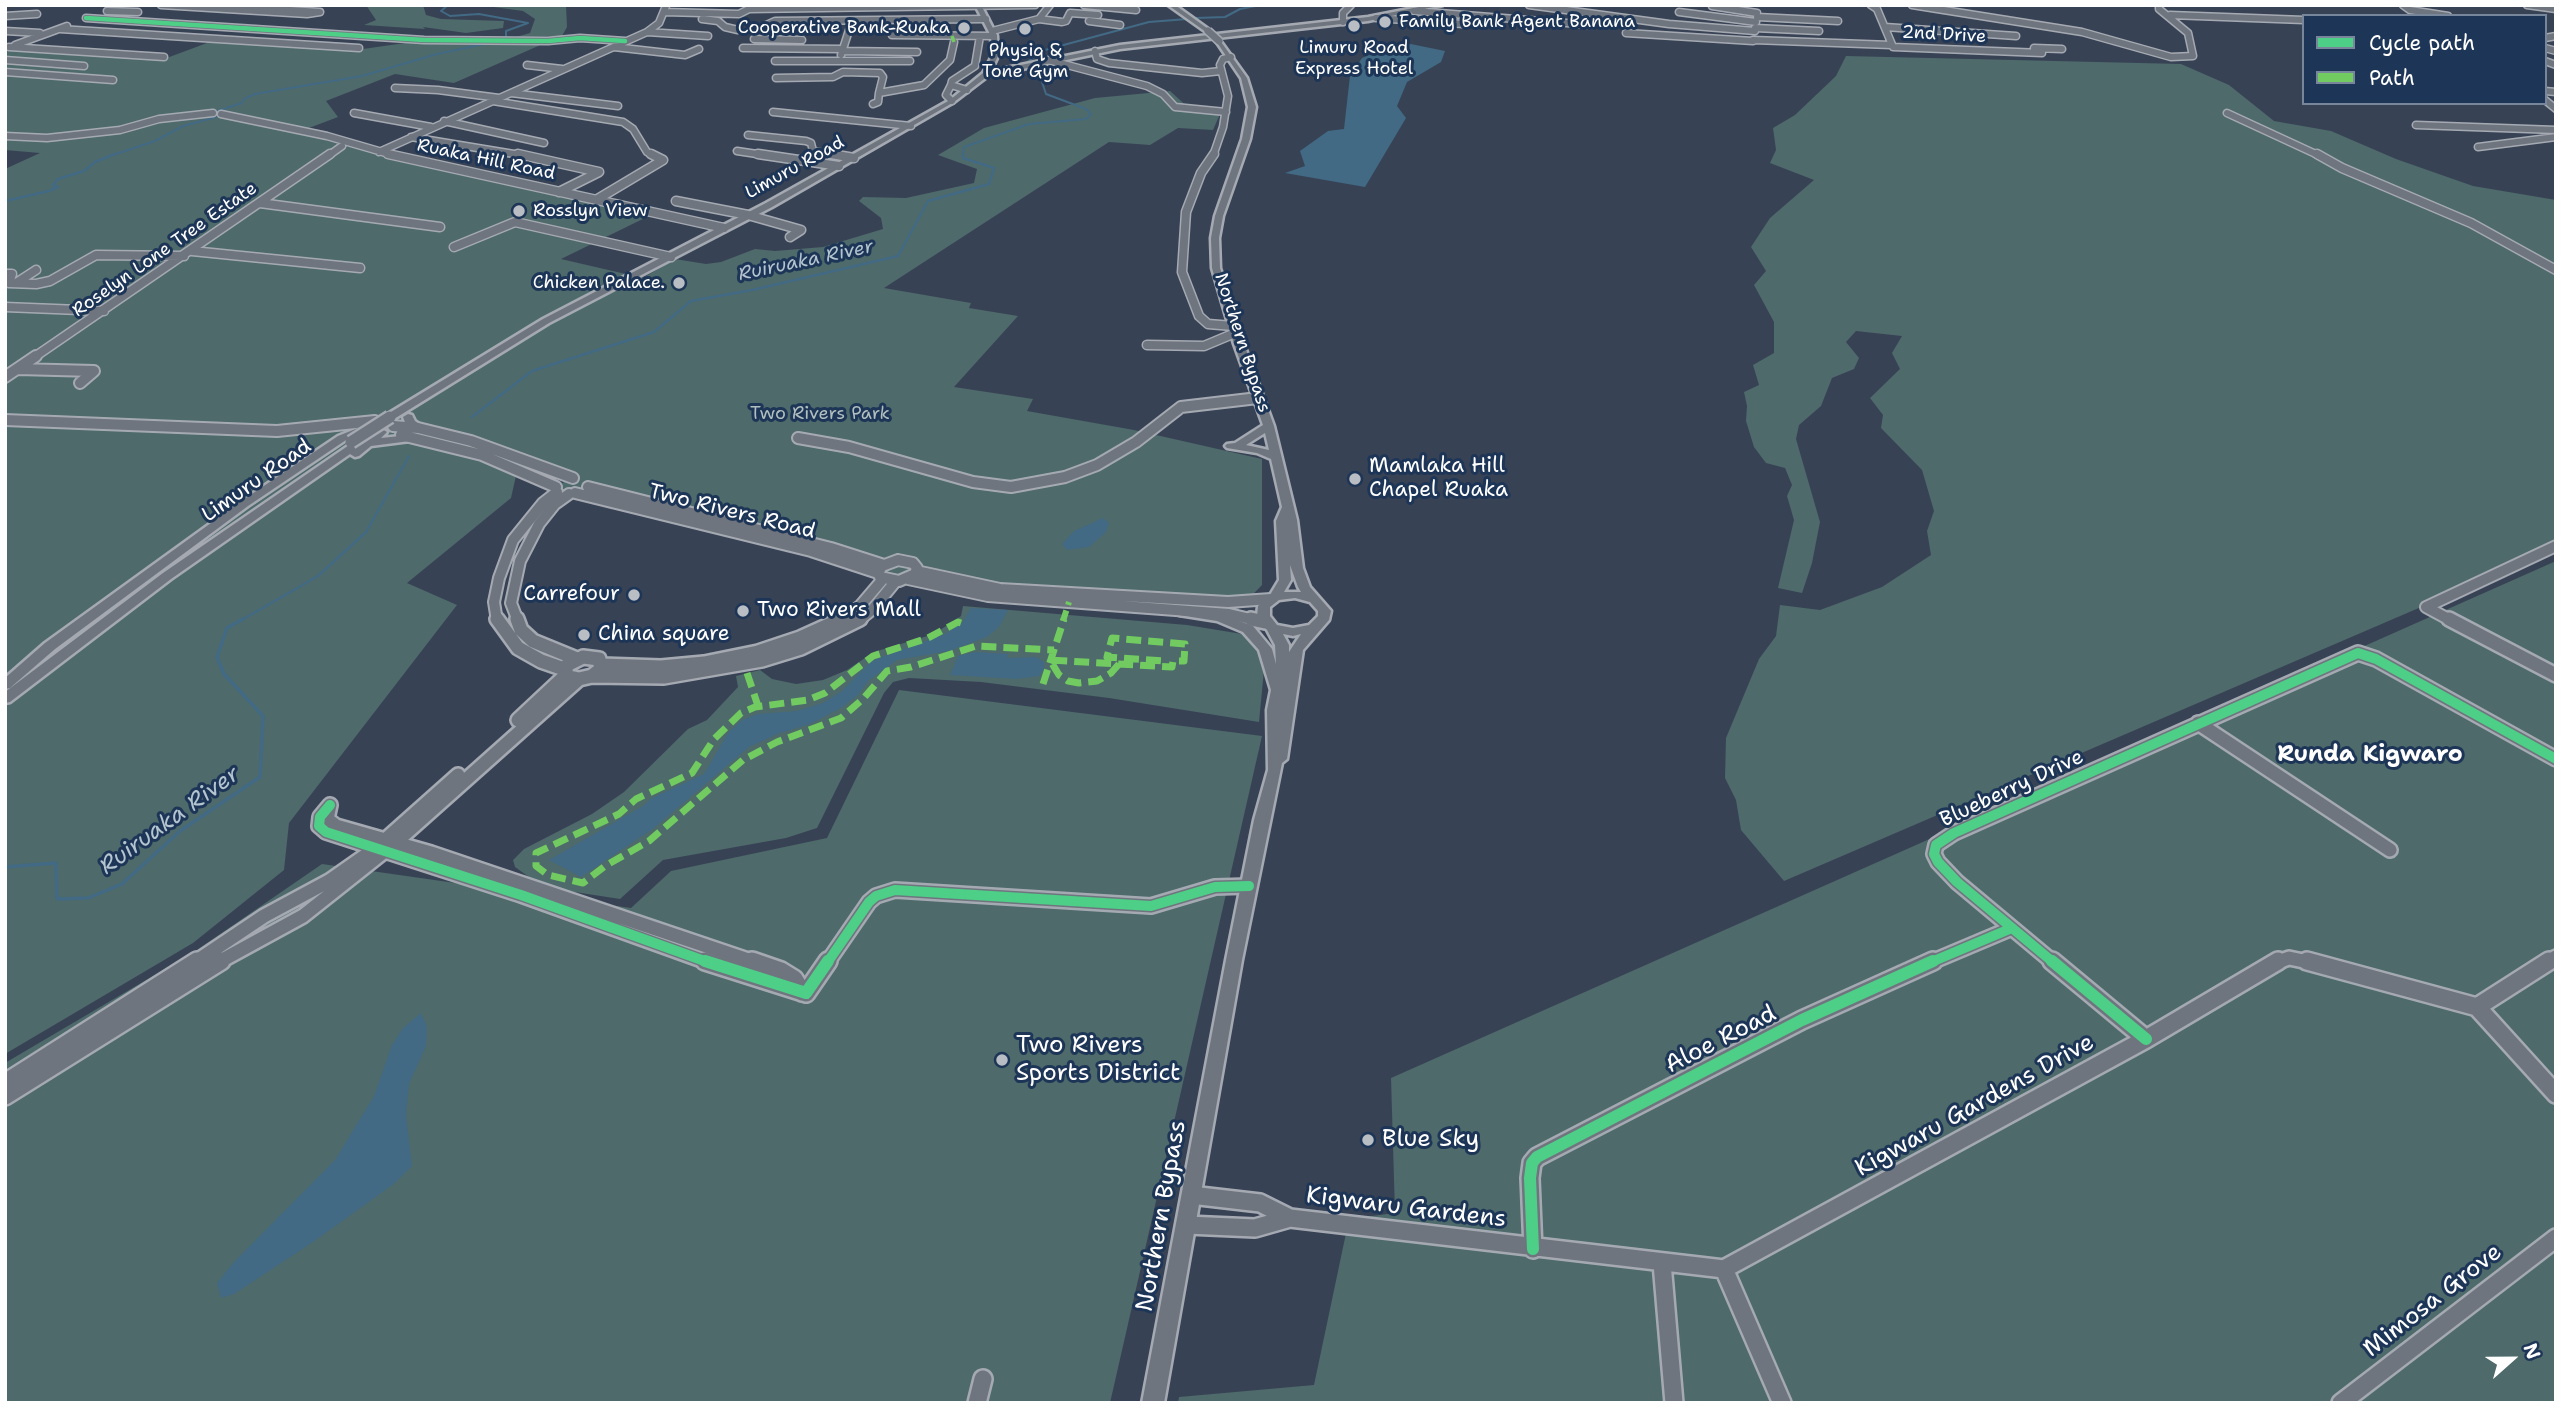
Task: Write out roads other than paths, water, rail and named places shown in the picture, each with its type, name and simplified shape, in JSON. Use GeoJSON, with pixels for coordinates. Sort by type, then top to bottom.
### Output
{"type":"FeatureCollection","features":[{"type":"Feature","properties":{"kind":"main road","name":"Northern Bypass"},"geometry":{"type":"LineString","coordinates":[[1171,5],[1208,31],[1231,57],[1245,81],[1252,107],[1246,139],[1223,201],[1215,238],[1219,280],[1269,426],[1286,509],[1291,520],[1297,568],[1304,587],[1325,611],[1321,623],[1313,628]]}},
{"type":"Feature","properties":{"kind":"main road"},"geometry":{"type":"LineString","coordinates":[[989,70],[1018,69],[1095,51],[1376,18],[1440,5]]}},
{"type":"Feature","properties":{"kind":"main road"},"geometry":{"type":"LineString","coordinates":[[978,6],[993,33],[996,45],[989,70]]}},
{"type":"Feature","properties":{"kind":"main road"},"geometry":{"type":"LineString","coordinates":[[989,70],[1018,69]]}},
{"type":"Feature","properties":{"kind":"main road","name":"Limuru Road"},"geometry":{"type":"LineString","coordinates":[[5,697],[162,573],[502,352],[615,287],[911,126],[952,101],[989,70]]}},
{"type":"Feature","properties":{"kind":"main road","name":"Limuru Road"},"geometry":{"type":"LineString","coordinates":[[5,685],[50,646],[233,512],[331,445],[363,429],[368,433],[391,423],[480,354],[615,287]]}},
{"type":"Feature","properties":{"kind":"main road","name":"Limuru Road"},"geometry":{"type":"LineString","coordinates":[[5,697],[162,589],[360,443],[546,321]]}},
{"type":"Feature","properties":{"kind":"main road"},"geometry":{"type":"LineString","coordinates":[[360,443],[416,435],[410,423],[391,423]]}},
{"type":"Feature","properties":{"kind":"main road"},"geometry":{"type":"LineString","coordinates":[[1269,426],[1258,435],[1235,445],[1276,457]]}},
{"type":"Feature","properties":{"kind":"main road","name":"Northern Bypass"},"geometry":{"type":"LineString","coordinates":[[1153,1403],[1249,886],[1275,770],[1273,733],[1283,664],[1282,645],[1262,611],[1284,580],[1282,521],[1286,509]]}},
{"type":"Feature","properties":{"kind":"main road"},"geometry":{"type":"LineString","coordinates":[[1273,598],[1295,594],[1312,598]]}},
{"type":"Feature","properties":{"kind":"main road"},"geometry":{"type":"LineString","coordinates":[[1179,611],[1231,621],[1254,634],[1267,655],[1277,692]]}},
{"type":"Feature","properties":{"kind":"main road"},"geometry":{"type":"LineString","coordinates":[[1269,625],[1293,632],[1313,628]]}},
{"type":"Feature","properties":{"kind":"main road"},"geometry":{"type":"LineString","coordinates":[[1275,770],[1281,755],[1296,650],[1313,628]]}},
{"type":"Feature","properties":{"kind":"street"},"geometry":{"type":"LineString","coordinates":[[7,48],[122,5]]}},
{"type":"Feature","properties":{"kind":"street"},"geometry":{"type":"LineString","coordinates":[[161,5],[307,14],[320,12],[214,5]]}},
{"type":"Feature","properties":{"kind":"street"},"geometry":{"type":"LineString","coordinates":[[664,11],[740,14],[750,7],[1035,5]]}},
{"type":"Feature","properties":{"kind":"street"},"geometry":{"type":"LineString","coordinates":[[1039,19],[1050,5]]}},
{"type":"Feature","properties":{"kind":"street"},"geometry":{"type":"LineString","coordinates":[[1082,5],[1136,10]]}},
{"type":"Feature","properties":{"kind":"street"},"geometry":{"type":"LineString","coordinates":[[1343,22],[1343,13],[1350,5]]}},
{"type":"Feature","properties":{"kind":"street"},"geometry":{"type":"LineString","coordinates":[[1528,5],[1669,24],[1756,19]]}},
{"type":"Feature","properties":{"kind":"street"},"geometry":{"type":"LineString","coordinates":[[1737,5],[1756,19]]}},
{"type":"Feature","properties":{"kind":"street","name":"2nd Drive"},"geometry":{"type":"LineString","coordinates":[[1871,5],[1877,9],[1895,47],[2042,53]]}},
{"type":"Feature","properties":{"kind":"street"},"geometry":{"type":"LineString","coordinates":[[1912,5],[2082,32],[2165,55],[2193,56],[2188,33],[2160,9],[2160,5]]}},
{"type":"Feature","properties":{"kind":"street"},"geometry":{"type":"LineString","coordinates":[[2403,5],[2410,10],[2435,14]]}},
{"type":"Feature","properties":{"kind":"street"},"geometry":{"type":"LineString","coordinates":[[2527,5],[2556,9]]}},
{"type":"Feature","properties":{"kind":"street"},"geometry":{"type":"LineString","coordinates":[[1712,6],[1756,19],[1820,29]]}},
{"type":"Feature","properties":{"kind":"street"},"geometry":{"type":"LineString","coordinates":[[107,10],[147,13]]}},
{"type":"Feature","properties":{"kind":"street"},"geometry":{"type":"LineString","coordinates":[[664,11],[715,21],[738,30]]}},
{"type":"Feature","properties":{"kind":"street"},"geometry":{"type":"LineString","coordinates":[[379,152],[647,32],[658,25],[664,11]]}},
{"type":"Feature","properties":{"kind":"street"},"geometry":{"type":"LineString","coordinates":[[1414,11],[1592,25]]}},
{"type":"Feature","properties":{"kind":"street"},"geometry":{"type":"LineString","coordinates":[[1679,12],[1756,19],[1838,22]]}},
{"type":"Feature","properties":{"kind":"street"},"geometry":{"type":"LineString","coordinates":[[1068,19],[1070,13],[1098,15]]}},
{"type":"Feature","properties":{"kind":"street"},"geometry":{"type":"LineString","coordinates":[[5,16],[26,17],[37,14]]}},
{"type":"Feature","properties":{"kind":"street"},"geometry":{"type":"LineString","coordinates":[[2170,15],[2302,20]]}},
{"type":"Feature","properties":{"kind":"street"},"geometry":{"type":"LineString","coordinates":[[212,16],[274,20]]}},
{"type":"Feature","properties":{"kind":"street"},"geometry":{"type":"LineString","coordinates":[[86,18],[424,40],[548,41],[580,38],[625,41]]}},
{"type":"Feature","properties":{"kind":"street"},"geometry":{"type":"LineString","coordinates":[[1376,18],[1467,24]]}},
{"type":"Feature","properties":{"kind":"street"},"geometry":{"type":"LineString","coordinates":[[760,28],[775,21],[986,19]]}},
{"type":"Feature","properties":{"kind":"street"},"geometry":{"type":"LineString","coordinates":[[892,35],[953,39],[993,33],[1039,19],[1062,22],[1068,19],[1121,25]]}},
{"type":"Feature","properties":{"kind":"street"},"geometry":{"type":"LineString","coordinates":[[1753,41],[1756,19]]}},
{"type":"Feature","properties":{"kind":"street"},"geometry":{"type":"LineString","coordinates":[[838,63],[847,28],[852,21]]}},
{"type":"Feature","properties":{"kind":"street"},"geometry":{"type":"LineString","coordinates":[[821,26],[847,28]]}},
{"type":"Feature","properties":{"kind":"street"},"geometry":{"type":"LineString","coordinates":[[1505,27],[1531,28]]}},
{"type":"Feature","properties":{"kind":"street"},"geometry":{"type":"LineString","coordinates":[[1885,27],[2016,36]]}},
{"type":"Feature","properties":{"kind":"street"},"geometry":{"type":"LineString","coordinates":[[60,29],[359,48]]}},
{"type":"Feature","properties":{"kind":"street"},"geometry":{"type":"LineString","coordinates":[[5,31],[46,34]]}},
{"type":"Feature","properties":{"kind":"street"},"geometry":{"type":"LineString","coordinates":[[647,32],[708,36]]}},
{"type":"Feature","properties":{"kind":"street"},"geometry":{"type":"LineString","coordinates":[[1626,33],[1753,41],[2062,49]]}},
{"type":"Feature","properties":{"kind":"street"},"geometry":{"type":"LineString","coordinates":[[952,101],[946,95],[951,83],[975,66],[980,36]]}},
{"type":"Feature","properties":{"kind":"street"},"geometry":{"type":"LineString","coordinates":[[754,39],[805,40]]}},
{"type":"Feature","properties":{"kind":"street"},"geometry":{"type":"LineString","coordinates":[[879,93],[920,86],[930,79],[950,60],[953,39]]}},
{"type":"Feature","properties":{"kind":"street"},"geometry":{"type":"LineString","coordinates":[[831,40],[844,40]]}},
{"type":"Feature","properties":{"kind":"street"},"geometry":{"type":"LineString","coordinates":[[978,46],[996,45]]}},
{"type":"Feature","properties":{"kind":"street"},"geometry":{"type":"LineString","coordinates":[[613,47],[683,55],[699,49]]}},
{"type":"Feature","properties":{"kind":"street"},"geometry":{"type":"LineString","coordinates":[[7,48],[164,57]]}},
{"type":"Feature","properties":{"kind":"street"},"geometry":{"type":"LineString","coordinates":[[743,48],[917,52]]}},
{"type":"Feature","properties":{"kind":"street"},"geometry":{"type":"LineString","coordinates":[[1095,51],[1097,59],[1109,62],[1202,73],[1221,67],[1238,67]]}},
{"type":"Feature","properties":{"kind":"street"},"geometry":{"type":"LineString","coordinates":[[1231,57],[1223,59],[1221,67],[1228,96],[1226,112],[1212,160],[1201,173],[1186,212],[1181,256],[1182,272],[1199,316],[1208,324],[1234,330]]}},
{"type":"Feature","properties":{"kind":"street"},"geometry":{"type":"LineString","coordinates":[[1048,60],[1067,68],[1095,71],[1147,86],[1163,94],[1175,107],[1226,112]]}},
{"type":"Feature","properties":{"kind":"street"},"geometry":{"type":"LineString","coordinates":[[5,61],[84,66]]}},
{"type":"Feature","properties":{"kind":"street"},"geometry":{"type":"LineString","coordinates":[[775,61],[910,61]]}},
{"type":"Feature","properties":{"kind":"street"},"geometry":{"type":"LineString","coordinates":[[527,65],[562,69]]}},
{"type":"Feature","properties":{"kind":"street"},"geometry":{"type":"LineString","coordinates":[[5,72],[113,80]]}},
{"type":"Feature","properties":{"kind":"street"},"geometry":{"type":"LineString","coordinates":[[776,78],[833,77],[843,72],[880,73],[883,77],[878,102],[873,104]]}},
{"type":"Feature","properties":{"kind":"street"},"geometry":{"type":"LineString","coordinates":[[930,79],[951,83],[967,90]]}},
{"type":"Feature","properties":{"kind":"street"},"geometry":{"type":"LineString","coordinates":[[1226,81],[1245,81]]}},
{"type":"Feature","properties":{"kind":"street"},"geometry":{"type":"LineString","coordinates":[[396,88],[438,90],[623,122],[633,129],[647,152],[663,160],[641,176],[596,200]]}},
{"type":"Feature","properties":{"kind":"street"},"geometry":{"type":"LineString","coordinates":[[511,93],[618,106]]}},
{"type":"Feature","properties":{"kind":"street"},"geometry":{"type":"LineString","coordinates":[[773,112],[911,126]]}},
{"type":"Feature","properties":{"kind":"street","name":"Ruaka Hill Road"},"geometry":{"type":"LineString","coordinates":[[5,136],[47,138],[120,130],[159,119],[217,113],[327,136],[379,152],[724,228]]}},
{"type":"Feature","properties":{"kind":"street"},"geometry":{"type":"LineString","coordinates":[[354,113],[432,127]]}},
{"type":"Feature","properties":{"kind":"street"},"geometry":{"type":"LineString","coordinates":[[2227,113],[2297,143],[2342,168],[2471,223],[2556,270]]}},
{"type":"Feature","properties":{"kind":"street"},"geometry":{"type":"LineString","coordinates":[[444,121],[544,143]]}},
{"type":"Feature","properties":{"kind":"street"},"geometry":{"type":"LineString","coordinates":[[2416,125],[2556,130]]}},
{"type":"Feature","properties":{"kind":"street"},"geometry":{"type":"LineString","coordinates":[[748,135],[806,141],[811,143],[813,151],[854,158]]}},
{"type":"Feature","properties":{"kind":"street"},"geometry":{"type":"LineString","coordinates":[[410,137],[473,145],[599,172],[559,192]]}},
{"type":"Feature","properties":{"kind":"street"},"geometry":{"type":"LineString","coordinates":[[2477,147],[2556,138]]}},
{"type":"Feature","properties":{"kind":"street","name":"Roselyn Lone Tree Estate"},"geometry":{"type":"LineString","coordinates":[[5,377],[342,146]]}},
{"type":"Feature","properties":{"kind":"street"},"geometry":{"type":"LineString","coordinates":[[737,151],[839,166]]}},
{"type":"Feature","properties":{"kind":"street"},"geometry":{"type":"LineString","coordinates":[[677,201],[748,215],[801,230],[790,237]]}},
{"type":"Feature","properties":{"kind":"street"},"geometry":{"type":"LineString","coordinates":[[260,203],[440,227]]}},
{"type":"Feature","properties":{"kind":"street"},"geometry":{"type":"LineString","coordinates":[[454,247],[515,222],[671,257]]}},
{"type":"Feature","properties":{"kind":"street"},"geometry":{"type":"LineString","coordinates":[[5,274],[12,274],[8,283],[50,281],[96,255],[188,253],[360,268]]}},
{"type":"Feature","properties":{"kind":"street"},"geometry":{"type":"LineString","coordinates":[[16,283],[36,270]]}},
{"type":"Feature","properties":{"kind":"street"},"geometry":{"type":"LineString","coordinates":[[5,307],[104,311]]}},
{"type":"Feature","properties":{"kind":"street"},"geometry":{"type":"LineString","coordinates":[[1147,345],[1204,346],[1234,330]]}},
{"type":"Feature","properties":{"kind":"street"},"geometry":{"type":"LineString","coordinates":[[17,369],[92,370],[94,373],[80,383]]}},
{"type":"Feature","properties":{"kind":"street"},"geometry":{"type":"LineString","coordinates":[[798,438],[849,447],[973,482],[1011,487],[1065,477],[1097,465],[1136,442],[1181,407],[1258,398]]}},
{"type":"Feature","properties":{"kind":"street"},"geometry":{"type":"LineString","coordinates":[[5,420],[277,431],[391,423],[416,435],[482,455],[557,489]]}},
{"type":"Feature","properties":{"kind":"street"},"geometry":{"type":"LineString","coordinates":[[416,435],[432,431],[497,449],[573,478]]}},
{"type":"Feature","properties":{"kind":"street"},"geometry":{"type":"LineString","coordinates":[[573,478],[543,503],[513,540],[499,578],[494,602],[497,621],[518,648],[564,672],[586,678],[664,677],[762,660],[801,648],[855,622],[873,609],[885,575]]}},
{"type":"Feature","properties":{"kind":"street","name":"Two Rivers Road"},"geometry":{"type":"LineString","coordinates":[[573,478],[586,479],[590,481],[588,487],[648,506],[811,551],[885,575],[904,560],[913,563],[912,575]]}},
{"type":"Feature","properties":{"kind":"street"},"geometry":{"type":"LineString","coordinates":[[588,487],[555,504],[529,541],[520,561],[511,603],[517,623],[541,645],[577,659],[595,657],[603,665]]}},
{"type":"Feature","properties":{"kind":"street","name":"Two Rivers Road"},"geometry":{"type":"LineString","coordinates":[[557,489],[572,494],[648,506]]}},
{"type":"Feature","properties":{"kind":"street"},"geometry":{"type":"LineString","coordinates":[[2556,546],[2426,607],[2556,675]]}},
{"type":"Feature","properties":{"kind":"street"},"geometry":{"type":"LineString","coordinates":[[885,575],[912,575],[988,596],[1206,606],[1269,625]]}},
{"type":"Feature","properties":{"kind":"street"},"geometry":{"type":"LineString","coordinates":[[5,1096],[201,972],[293,923],[528,722],[603,665],[661,667],[704,663],[758,652],[800,638],[842,618],[860,606],[885,575]]}},
{"type":"Feature","properties":{"kind":"street"},"geometry":{"type":"LineString","coordinates":[[1076,598],[1179,611],[1273,598]]}},
{"type":"Feature","properties":{"kind":"street","name":"Blueberry Drive"},"geometry":{"type":"LineString","coordinates":[[2146,1039],[1957,882],[1938,862],[1934,854],[1936,845],[1954,833],[2354,654],[2370,656],[2556,758]]}},
{"type":"Feature","properties":{"kind":"street"},"geometry":{"type":"LineString","coordinates":[[5,1083],[274,910],[329,881],[385,845],[488,749],[577,659]]}},
{"type":"Feature","properties":{"kind":"street"},"geometry":{"type":"LineString","coordinates":[[2198,723],[2390,850]]}},
{"type":"Feature","properties":{"kind":"street"},"geometry":{"type":"LineString","coordinates":[[385,845],[743,975],[806,993],[812,989],[869,902],[876,896],[895,890],[1140,906],[1161,905],[1214,887],[1249,886]]}},
{"type":"Feature","properties":{"kind":"street","name":"Aloe Road"},"geometry":{"type":"LineString","coordinates":[[1533,1249],[1530,1178],[1532,1163],[1537,1157],[1802,1020],[1872,987],[2012,928]]}},
{"type":"Feature","properties":{"kind":"street"},"geometry":{"type":"LineString","coordinates":[[2556,957],[2477,1007],[2556,1094]]}},
{"type":"Feature","properties":{"kind":"street","name":"Kigwaru Gardens Drive"},"geometry":{"type":"LineString","coordinates":[[1724,1269],[2146,1039],[2278,961],[2289,958],[2477,1007]]}},
{"type":"Feature","properties":{"kind":"street","name":"Kigwaru Gardens"},"geometry":{"type":"LineString","coordinates":[[1191,1195],[1260,1203],[1290,1218],[1533,1249],[1724,1269]]}},
{"type":"Feature","properties":{"kind":"street","name":"Kigwaru Gardens"},"geometry":{"type":"LineString","coordinates":[[1187,1225],[1255,1228],[1290,1218]]}},
{"type":"Feature","properties":{"kind":"street","name":"Mimosa Grove"},"geometry":{"type":"LineString","coordinates":[[2341,1403],[2556,1238]]}},
{"type":"Feature","properties":{"kind":"street"},"geometry":{"type":"LineString","coordinates":[[1662,1263],[1674,1403]]}},
{"type":"Feature","properties":{"kind":"street"},"geometry":{"type":"LineString","coordinates":[[1724,1269],[1782,1403]]}},
{"type":"Feature","properties":{"kind":"street"},"geometry":{"type":"LineString","coordinates":[[977,1403],[983,1379]]}},
{"type":"Feature","properties":{"kind":"water"},"geometry":{"type":"Polygon","coordinates":[[[1401,42],[1445,51],[1441,62],[1407,82],[1397,106],[1406,118],[1365,187],[1285,173],[1305,166],[1300,151],[1328,131],[1344,129],[1350,76],[1362,58],[1401,42]]]}},
{"type":"Feature","properties":{"kind":"water"},"geometry":{"type":"Polygon","coordinates":[[[1103,518],[1109,523],[1106,532],[1089,547],[1067,550],[1062,544],[1074,531],[1103,518]]]}},
{"type":"Feature","properties":{"kind":"water"},"geometry":{"type":"Polygon","coordinates":[[[971,608],[1008,610],[999,627],[987,637],[949,651],[897,660],[868,681],[858,695],[841,708],[810,724],[780,733],[749,747],[654,828],[581,877],[549,860],[643,806],[652,798],[704,774],[728,733],[742,720],[758,714],[797,711],[823,703],[842,691],[871,661],[945,634],[963,622],[971,608]]]}},
{"type":"Feature","properties":{"kind":"water"},"geometry":{"type":"Polygon","coordinates":[[[975,652],[1008,654],[1007,658],[1036,657],[1044,662],[1044,669],[1039,676],[1016,679],[950,675],[958,656],[975,652]]]}},
{"type":"Feature","properties":{"kind":"water"},"geometry":{"type":"Polygon","coordinates":[[[421,1013],[427,1027],[426,1046],[409,1084],[406,1115],[412,1166],[395,1183],[313,1242],[234,1294],[221,1298],[217,1283],[233,1263],[335,1160],[374,1096],[392,1045],[403,1028],[421,1013]]]}},
{"type":"Feature","properties":{"kind":"waterway"},"geometry":{"type":"LineString","coordinates":[[448,5],[441,11],[450,16],[479,14],[528,23],[506,31],[506,37],[503,39]]}},
{"type":"Feature","properties":{"kind":"waterway","name":"Ruiruaka River"},"geometry":{"type":"LineString","coordinates":[[1196,18],[1225,17],[1240,9],[1261,5]]}},
{"type":"Feature","properties":{"kind":"waterway","name":"Ruiruaka River"},"geometry":{"type":"LineString","coordinates":[[963,156],[964,147],[1029,124],[1086,119],[1091,114],[1086,109],[1046,94],[1037,67],[1027,62],[1045,50],[1149,22],[1187,19]]}},
{"type":"Feature","properties":{"kind":"waterway"},"geometry":{"type":"LineString","coordinates":[[110,156],[155,141],[183,126],[213,118],[221,114],[217,111],[242,103],[244,99],[255,94],[362,76],[437,54],[489,43]]}},
{"type":"Feature","properties":{"kind":"waterway"},"geometry":{"type":"LineString","coordinates":[[110,156],[115,154]]}},
{"type":"Feature","properties":{"kind":"waterway"},"geometry":{"type":"LineString","coordinates":[[5,201],[49,191],[58,187],[53,185],[58,179],[84,171],[95,162],[110,156]]}},
{"type":"Feature","properties":{"kind":"waterway","name":"Ruiruaka River"},"geometry":{"type":"LineString","coordinates":[[472,417],[532,371],[654,332],[691,301],[752,290],[898,256],[928,201],[989,184],[994,168],[963,156]]}},
{"type":"Feature","properties":{"kind":"waterway","name":"Ruiruaka River"},"geometry":{"type":"LineString","coordinates":[[240,621],[318,576],[366,532],[409,456]]}},
{"type":"Feature","properties":{"kind":"waterway","name":"Ruiruaka River"},"geometry":{"type":"LineString","coordinates":[[5,867],[56,863],[57,899],[88,898],[122,884],[180,831],[260,777],[263,716],[224,674],[217,657],[227,628],[243,619]]}},
{"type":"Feature","properties":{"kind":"place","name":"Family Bank Agent Banana"},"geometry":{"type":"Point","coordinates":[1385,22]}},
{"type":"Feature","properties":{"kind":"place","name":"Limuru Road Express Hotel"},"geometry":{"type":"Point","coordinates":[1354,26]}},
{"type":"Feature","properties":{"kind":"place","name":"Cooperative Bank-Ruaka"},"geometry":{"type":"Point","coordinates":[964,28]}},
{"type":"Feature","properties":{"kind":"place","name":"Physiq & Tone Gym"},"geometry":{"type":"Point","coordinates":[1025,29]}},
{"type":"Feature","properties":{"kind":"place","name":"Rosslyn View"},"geometry":{"type":"Point","coordinates":[519,211]}},
{"type":"Feature","properties":{"kind":"place","name":"Chicken Palace."},"geometry":{"type":"Point","coordinates":[679,283]}},
{"type":"Feature","properties":{"kind":"place","name":"Mamlaka Hill Chapel Ruaka"},"geometry":{"type":"Point","coordinates":[1355,479]}},
{"type":"Feature","properties":{"kind":"place","name":"Carrefour"},"geometry":{"type":"Point","coordinates":[634,595]}},
{"type":"Feature","properties":{"kind":"place","name":"Two Rivers Mall"},"geometry":{"type":"Point","coordinates":[743,611]}},
{"type":"Feature","properties":{"kind":"place","name":"China square"},"geometry":{"type":"Point","coordinates":[584,635]}},
{"type":"Feature","properties":{"kind":"place","name":"Two Rivers Sports District"},"geometry":{"type":"Point","coordinates":[1002,1060]}},
{"type":"Feature","properties":{"kind":"place","name":"Blue Sky"},"geometry":{"type":"Point","coordinates":[1368,1140]}},
{"type":"Feature","properties":{"kind":"district","name":"Runda Kigwaro"},"geometry":{"type":"Point","coordinates":[2370,755]}},
{"type":"Feature","properties":{"kind":"park label","name":"Two Rivers Park"},"geometry":{"type":"Point","coordinates":[820,414]}}]}
